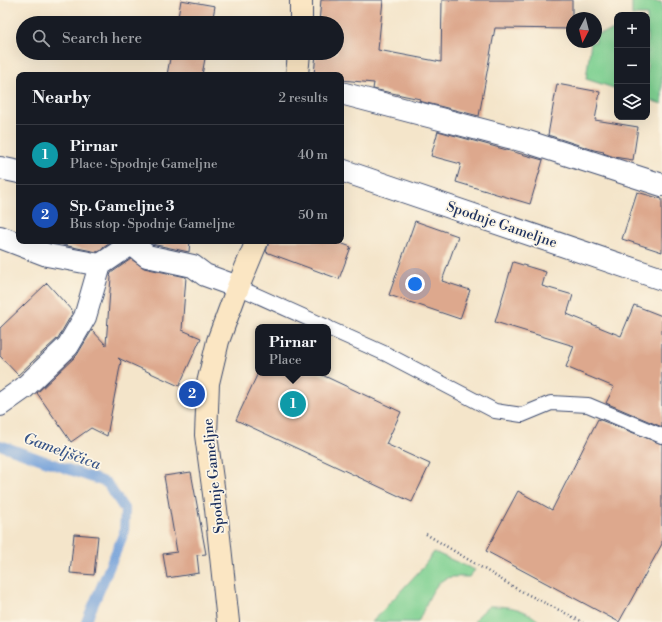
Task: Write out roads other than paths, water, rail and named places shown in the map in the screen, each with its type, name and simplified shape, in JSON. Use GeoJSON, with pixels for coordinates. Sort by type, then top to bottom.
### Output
{"type":"FeatureCollection","features":[{"type":"Feature","properties":{"kind":"street"},"geometry":{"type":"LineString","coordinates":[[301,0],[302,16]]}},
{"type":"Feature","properties":{"kind":"street"},"geometry":{"type":"LineString","coordinates":[[297,72],[298,60]]}},
{"type":"Feature","properties":{"kind":"street"},"geometry":{"type":"LineString","coordinates":[[344,95],[528,142],[662,185]]}},
{"type":"Feature","properties":{"kind":"street"},"geometry":{"type":"LineString","coordinates":[[0,168],[16,171]]}},
{"type":"Feature","properties":{"kind":"street","name":"Spodnje Gameljne"},"geometry":{"type":"LineString","coordinates":[[344,171],[662,279]]}},
{"type":"Feature","properties":{"kind":"street"},"geometry":{"type":"LineString","coordinates":[[0,237],[16,243]]}},
{"type":"Feature","properties":{"kind":"street"},"geometry":{"type":"LineString","coordinates":[[19,244],[48,255],[100,265]]}},
{"type":"Feature","properties":{"kind":"street"},"geometry":{"type":"LineString","coordinates":[[0,405],[24,388],[68,346],[85,317],[100,265],[128,244]]}},
{"type":"Feature","properties":{"kind":"street"},"geometry":{"type":"LineString","coordinates":[[130,244],[147,256],[193,266],[205,275],[238,287]]}},
{"type":"Feature","properties":{"kind":"street","name":"Spodnje Gameljne"},"geometry":{"type":"LineString","coordinates":[[228,622],[216,509],[206,436],[208,383],[218,341],[256,244]]}},
{"type":"Feature","properties":{"kind":"lane"},"geometry":{"type":"LineString","coordinates":[[238,287],[320,324]]}},
{"type":"Feature","properties":{"kind":"lane"},"geometry":{"type":"LineString","coordinates":[[331,329],[386,354],[495,411],[522,415],[552,403],[588,405],[662,436]]}},
{"type":"Feature","properties":{"kind":"waterway","name":"Gameljščica"},"geometry":{"type":"LineString","coordinates":[[0,445],[107,483],[125,510],[124,533],[86,622]]}},
{"type":"Feature","properties":{"kind":"place","name":"Sp. Gameljne 3"},"geometry":{"type":"Point","coordinates":[192,394]}},
{"type":"Feature","properties":{"kind":"place","name":"Pirnar"},"geometry":{"type":"Point","coordinates":[293,404]}}]}
